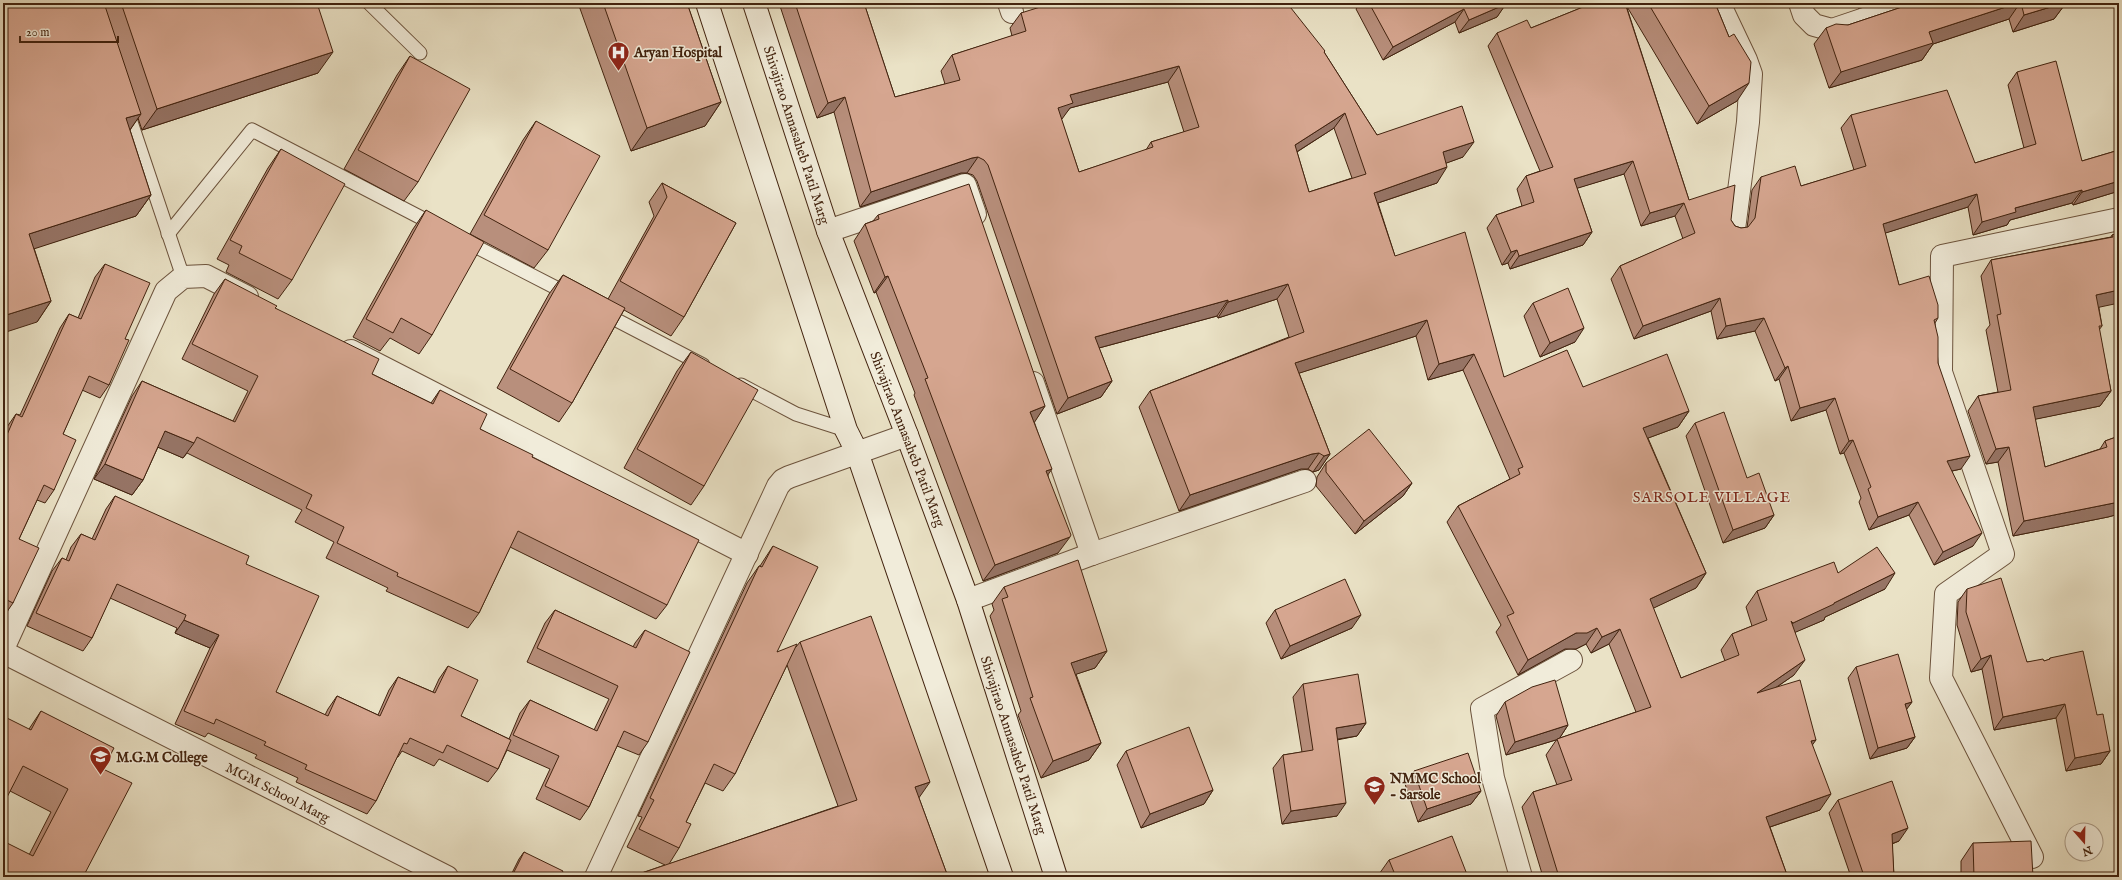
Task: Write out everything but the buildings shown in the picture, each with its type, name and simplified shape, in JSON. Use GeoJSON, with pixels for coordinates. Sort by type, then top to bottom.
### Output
{"type":"FeatureCollection","features":[{"type":"Feature","properties":{"kind":"street"},"geometry":{"type":"LineString","coordinates":[[707,3],[846,430],[857,452],[1002,877]]}},
{"type":"Feature","properties":{"kind":"street","name":"Shivajirao Annasaheb Patil Marg"},"geometry":{"type":"LineString","coordinates":[[754,3],[828,231],[907,435],[968,600],[1056,877]]}},
{"type":"Feature","properties":{"kind":"street"},"geometry":{"type":"LineString","coordinates":[[1719,3],[1751,74],[1748,122],[1734,229]]}},
{"type":"Feature","properties":{"kind":"street"},"geometry":{"type":"LineString","coordinates":[[1800,3],[1804,15],[1814,25],[1832,30],[1912,3]]}},
{"type":"Feature","properties":{"kind":"street"},"geometry":{"type":"LineString","coordinates":[[828,231],[965,185],[980,230]]}},
{"type":"Feature","properties":{"kind":"street"},"geometry":{"type":"LineString","coordinates":[[2032,857],[1941,678],[1946,594],[2003,554],[1941,372],[1942,256],[2119,218]]}},
{"type":"Feature","properties":{"kind":"street"},"geometry":{"type":"LineString","coordinates":[[3,650],[166,291],[183,277],[206,276],[262,305]]}},
{"type":"Feature","properties":{"kind":"street"},"geometry":{"type":"LineString","coordinates":[[332,341],[747,554]]}},
{"type":"Feature","properties":{"kind":"street"},"geometry":{"type":"LineString","coordinates":[[1027,365],[1092,554]]}},
{"type":"Feature","properties":{"kind":"street"},"geometry":{"type":"LineString","coordinates":[[596,877],[782,480],[907,435]]}},
{"type":"Feature","properties":{"kind":"street"},"geometry":{"type":"LineString","coordinates":[[968,600],[1092,554],[1305,481]]}},
{"type":"Feature","properties":{"kind":"street","name":"MGM School Marg"},"geometry":{"type":"LineString","coordinates":[[3,650],[447,877]]}},
{"type":"Feature","properties":{"kind":"street"},"geometry":{"type":"LineString","coordinates":[[1522,877],[1493,778],[1482,709],[1571,660]]}},
{"type":"Feature","properties":{"kind":"lane"},"geometry":{"type":"LineString","coordinates":[[369,3],[420,52]]}},
{"type":"Feature","properties":{"kind":"lane"},"geometry":{"type":"LineString","coordinates":[[124,100],[183,277]]}},
{"type":"Feature","properties":{"kind":"lane"},"geometry":{"type":"LineString","coordinates":[[168,234],[252,130],[712,369]]}},
{"type":"Feature","properties":{"kind":"lane"},"geometry":{"type":"LineString","coordinates":[[733,380],[796,414],[846,430]]}},
{"type":"Feature","properties":{"kind":"place","name":"Aryan Hospital"},"geometry":{"type":"Point","coordinates":[618,72]}},
{"type":"Feature","properties":{"kind":"place","name":"M.G.M College"},"geometry":{"type":"Point","coordinates":[101,776]}},
{"type":"Feature","properties":{"kind":"place","name":"NMMC School - Sarsole"},"geometry":{"type":"Point","coordinates":[1374,806]}},
{"type":"Feature","properties":{"kind":"district","name":"SARSOLE VILLAGE"},"geometry":{"type":"Point","coordinates":[1712,497]}}]}
